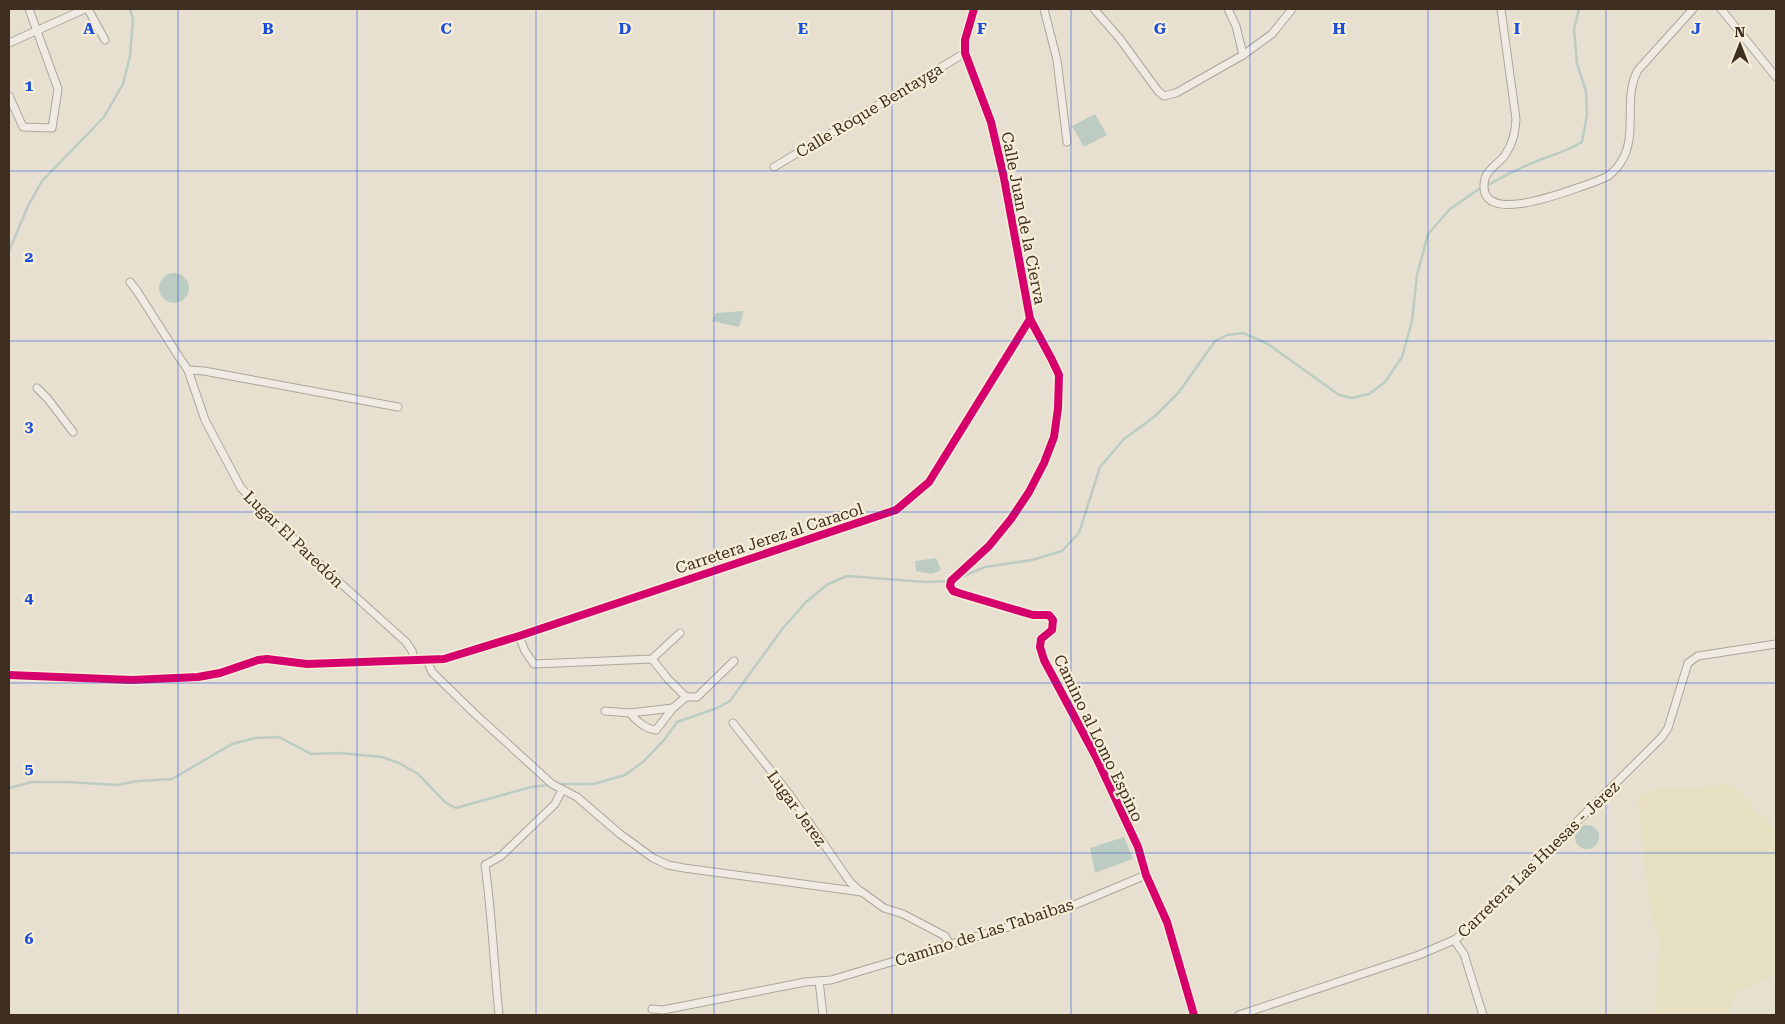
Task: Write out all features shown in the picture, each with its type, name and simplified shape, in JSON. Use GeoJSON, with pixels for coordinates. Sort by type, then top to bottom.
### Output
{"type":"FeatureCollection","features":[{"type":"Feature","properties":{"kind":"street"},"geometry":{"type":"LineString","coordinates":[[9,96],[24,127],[52,128],[58,90],[29,9]]}},
{"type":"Feature","properties":{"kind":"street"},"geometry":{"type":"LineString","coordinates":[[9,43],[86,9],[105,40]]}},
{"type":"Feature","properties":{"kind":"street","name":"Calle Juan de la Cierva"},"geometry":{"type":"LineString","coordinates":[[974,9],[965,40],[965,53],[991,122],[1004,178],[1030,319]]}},
{"type":"Feature","properties":{"kind":"street"},"geometry":{"type":"LineString","coordinates":[[1044,9],[1056,60],[1068,142]]}},
{"type":"Feature","properties":{"kind":"street"},"geometry":{"type":"LineString","coordinates":[[1094,9],[1120,38],[1158,91],[1164,96],[1176,93],[1243,56],[1272,34],[1292,9]]}},
{"type":"Feature","properties":{"kind":"street"},"geometry":{"type":"LineString","coordinates":[[1228,9],[1236,26],[1243,56]]}},
{"type":"Feature","properties":{"kind":"street"},"geometry":{"type":"LineString","coordinates":[[1501,9],[1516,119],[1515,136],[1504,157],[1490,169],[1485,179],[1484,192],[1490,200],[1496,203],[1512,204],[1531,203],[1563,193],[1607,176],[1616,168],[1628,149],[1631,134],[1631,97],[1634,77],[1638,70],[1693,9]]}},
{"type":"Feature","properties":{"kind":"street"},"geometry":{"type":"LineString","coordinates":[[1721,9],[1776,77]]}},
{"type":"Feature","properties":{"kind":"street","name":"Calle Roque Bentayga"},"geometry":{"type":"LineString","coordinates":[[774,167],[965,53]]}},
{"type":"Feature","properties":{"kind":"street","name":"Lugar El Paredón"},"geometry":{"type":"LineString","coordinates":[[130,282],[138,291],[178,358],[188,370],[205,420],[241,488],[406,642],[412,651],[414,660]]}},
{"type":"Feature","properties":{"kind":"street","name":"Carretera Jerez al Caracol"},"geometry":{"type":"LineString","coordinates":[[9,675],[132,680],[198,677],[220,673],[258,660],[267,659],[307,664],[444,659],[519,636],[896,510],[928,482],[1030,319]]}},
{"type":"Feature","properties":{"kind":"street","name":"Camino al Lomo Espino"},"geometry":{"type":"LineString","coordinates":[[1030,319],[1059,375],[1058,408],[1054,437],[1044,463],[1011,519],[989,546],[951,581],[950,586],[953,591],[962,594],[1033,615],[1049,615],[1053,620],[1052,630],[1041,638],[1040,647],[1044,660],[1100,766],[1138,847],[1146,875],[1167,922],[1194,1015]]}},
{"type":"Feature","properties":{"kind":"street"},"geometry":{"type":"LineString","coordinates":[[188,370],[204,370],[398,407]]}},
{"type":"Feature","properties":{"kind":"street"},"geometry":{"type":"LineString","coordinates":[[37,388],[48,399],[73,432]]}},
{"type":"Feature","properties":{"kind":"street"},"geometry":{"type":"LineString","coordinates":[[519,636],[525,651],[534,664],[652,659],[680,633]]}},
{"type":"Feature","properties":{"kind":"street","name":"Carretera Las Huesas - Jerez"},"geometry":{"type":"LineString","coordinates":[[1239,1015],[1419,955],[1454,940],[1466,932],[1662,737],[1668,728],[1688,662],[1698,656],[1776,644]]}},
{"type":"Feature","properties":{"kind":"street"},"geometry":{"type":"LineString","coordinates":[[652,659],[686,697]]}},
{"type":"Feature","properties":{"kind":"street"},"geometry":{"type":"LineString","coordinates":[[427,660],[432,672],[552,784],[577,797],[620,834],[653,858],[668,865],[684,868],[862,892]]}},
{"type":"Feature","properties":{"kind":"street"},"geometry":{"type":"LineString","coordinates":[[630,713],[635,719],[656,730],[673,708],[686,697],[697,697],[734,661]]}},
{"type":"Feature","properties":{"kind":"street"},"geometry":{"type":"LineString","coordinates":[[605,711],[630,713],[673,708]]}},
{"type":"Feature","properties":{"kind":"street","name":"Lugar Jerez"},"geometry":{"type":"LineString","coordinates":[[733,723],[790,795],[850,882],[884,908],[925,924],[945,936],[950,945]]}},
{"type":"Feature","properties":{"kind":"street"},"geometry":{"type":"LineString","coordinates":[[499,1015],[491,906],[485,865],[501,856],[535,824],[555,804],[562,790]]}},
{"type":"Feature","properties":{"kind":"street","name":"Camino de Las Tabaibas"},"geometry":{"type":"LineString","coordinates":[[652,1009],[663,1010],[805,982],[830,980],[1055,912],[1146,875]]}},
{"type":"Feature","properties":{"kind":"street"},"geometry":{"type":"LineString","coordinates":[[1454,940],[1464,954],[1483,1015]]}},
{"type":"Feature","properties":{"kind":"street"},"geometry":{"type":"LineString","coordinates":[[820,981],[823,1015]]}},
{"type":"Feature","properties":{"kind":"shaded area"},"geometry":{"type":"Polygon","coordinates":[[[1095,114],[1107,135],[1084,147],[1072,126],[1095,114]]]}},
{"type":"Feature","properties":{"kind":"shaded area"},"geometry":{"type":"Polygon","coordinates":[[[174,273],[185,277],[189,288],[185,299],[174,303],[163,299],[159,288],[163,277],[174,273]]]}},
{"type":"Feature","properties":{"kind":"shaded area"},"geometry":{"type":"Polygon","coordinates":[[[744,311],[739,327],[712,321],[716,313],[744,311]]]}},
{"type":"Feature","properties":{"kind":"shaded area"},"geometry":{"type":"Polygon","coordinates":[[[936,558],[941,570],[932,574],[916,571],[915,561],[936,558]]]}},
{"type":"Feature","properties":{"kind":"shaded area"},"geometry":{"type":"Polygon","coordinates":[[[1729,783],[1740,791],[1756,811],[1776,829],[1776,974],[1736,993],[1728,1015],[1655,1015],[1659,938],[1650,913],[1637,798],[1661,788],[1694,788],[1729,783]]]}},
{"type":"Feature","properties":{"kind":"shaded area"},"geometry":{"type":"Polygon","coordinates":[[[1587,825],[1595,829],[1599,837],[1595,845],[1587,849],[1579,845],[1575,837],[1579,829],[1587,825]]]}},
{"type":"Feature","properties":{"kind":"shaded area"},"geometry":{"type":"Polygon","coordinates":[[[1124,837],[1133,859],[1095,873],[1090,848],[1124,837]]]}},
{"type":"Feature","properties":{"kind":"waterway"},"geometry":{"type":"LineString","coordinates":[[9,251],[28,206],[42,181],[104,117],[123,84],[130,56],[133,19],[130,9]]}},
{"type":"Feature","properties":{"kind":"waterway"},"geometry":{"type":"LineString","coordinates":[[1488,185],[1521,168],[1568,150],[1582,142],[1587,115],[1586,91],[1577,64],[1574,29],[1579,9]]}},
{"type":"Feature","properties":{"kind":"waterway"},"geometry":{"type":"LineString","coordinates":[[959,578],[985,567],[1032,560],[1062,551],[1079,533],[1100,467],[1124,439],[1154,417],[1179,392],[1215,341],[1227,335],[1243,333],[1268,344],[1339,395],[1352,398],[1369,394],[1385,382],[1402,357],[1412,321],[1417,275],[1428,234],[1450,209],[1479,189]]}},
{"type":"Feature","properties":{"kind":"waterway"},"geometry":{"type":"LineString","coordinates":[[558,784],[594,784],[625,775],[643,762],[665,739],[677,722],[717,708],[730,701],[783,628],[806,602],[828,584],[847,576],[926,582],[949,581]]}},
{"type":"Feature","properties":{"kind":"waterway"},"geometry":{"type":"LineString","coordinates":[[9,788],[32,782],[116,785],[138,781],[172,779],[232,744],[255,738],[279,737],[311,754],[340,753],[382,757],[399,763],[418,774],[446,803],[456,808],[531,787],[550,785]]}},
{"type":"Feature","properties":{"kind":"cycle path"},"geometry":{"type":"LineString","coordinates":[[974,9],[965,40],[965,53],[991,122],[1004,178],[1030,319],[1059,375],[1058,408],[1054,437],[1044,463],[1029,492],[1011,519],[989,546],[951,581],[950,586],[953,591],[962,594],[1033,615],[1049,615],[1053,620],[1052,630],[1041,639],[1040,647],[1044,660],[1096,757],[1138,847],[1146,875],[1167,922],[1194,1015]]}},
{"type":"Feature","properties":{"kind":"cycle path"},"geometry":{"type":"LineString","coordinates":[[9,675],[132,680],[198,677],[220,673],[258,660],[267,659],[307,664],[444,659],[519,636],[896,510],[929,482],[1030,319]]}}]}
